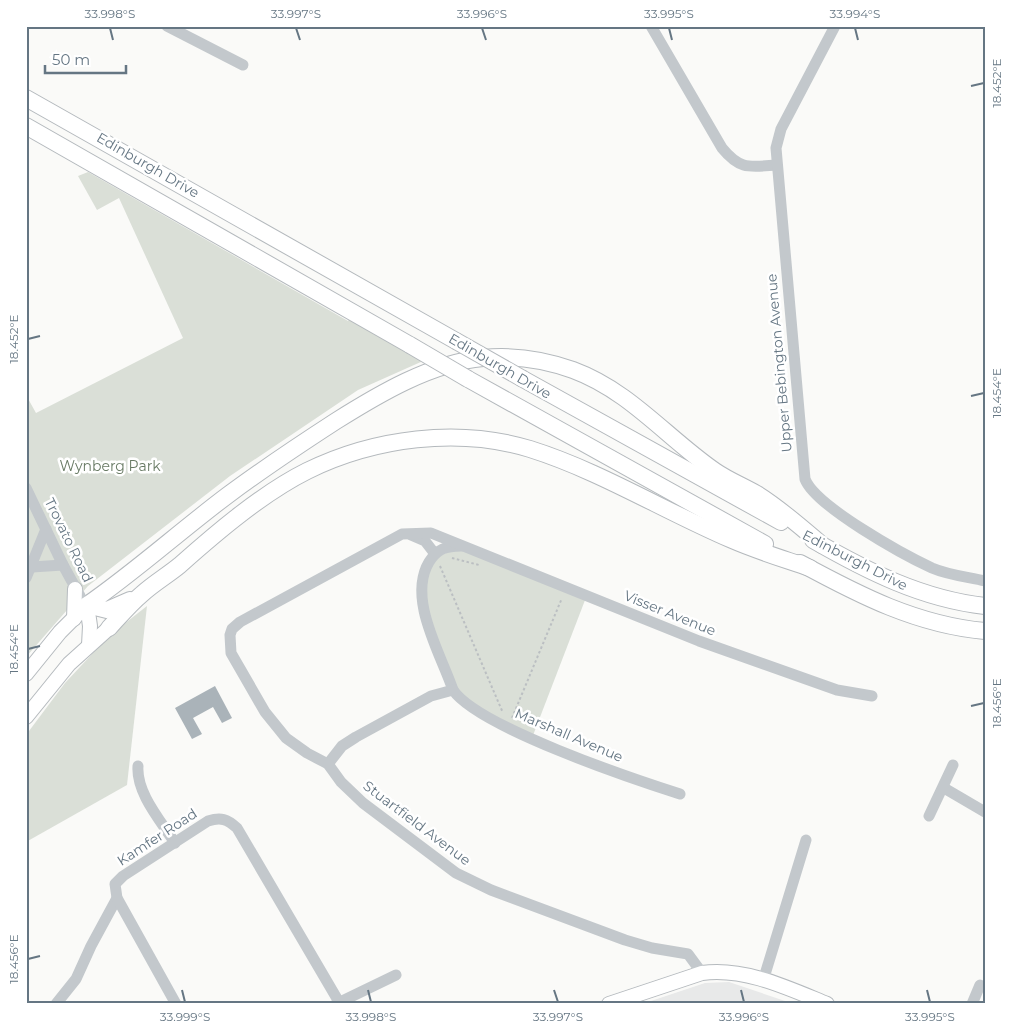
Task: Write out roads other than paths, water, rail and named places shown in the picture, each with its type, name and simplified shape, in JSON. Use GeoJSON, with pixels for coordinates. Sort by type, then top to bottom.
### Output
{"type":"FeatureCollection","features":[{"type":"Feature","properties":{"kind":"highway","name":"Edinburgh Drive"},"geometry":{"type":"LineString","coordinates":[[26,98],[523,379],[822,545],[881,576],[922,593],[959,603],[985,606]]}},
{"type":"Feature","properties":{"kind":"highway","name":"Edinburgh Drive"},"geometry":{"type":"LineString","coordinates":[[26,126],[468,379],[874,602],[914,617],[960,629],[985,631]]}},
{"type":"Feature","properties":{"kind":"highway"},"geometry":{"type":"LineString","coordinates":[[87,605],[126,577],[228,495],[294,448],[360,406],[417,378],[450,365],[482,358],[529,358],[553,364],[597,380],[629,401],[715,471],[758,495],[788,515],[822,545]]}},
{"type":"Feature","properties":{"kind":"highway"},"geometry":{"type":"LineString","coordinates":[[109,628],[141,594],[212,536],[275,490],[306,472],[356,452],[388,444],[431,438],[475,438],[529,448],[554,457],[733,540],[810,568]]}},
{"type":"Feature","properties":{"kind":"highway"},"geometry":{"type":"LineString","coordinates":[[87,605],[99,610],[112,609],[141,594]]}},
{"type":"Feature","properties":{"kind":"main road"},"geometry":{"type":"LineString","coordinates":[[74,619],[75,589]]}},
{"type":"Feature","properties":{"kind":"main road"},"geometry":{"type":"LineString","coordinates":[[26,674],[45,648],[87,605]]}},
{"type":"Feature","properties":{"kind":"main road"},"geometry":{"type":"LineString","coordinates":[[87,605],[90,634],[89,646]]}},
{"type":"Feature","properties":{"kind":"main road"},"geometry":{"type":"LineString","coordinates":[[26,717],[69,664],[109,628]]}},
{"type":"Feature","properties":{"kind":"main road"},"geometry":{"type":"LineString","coordinates":[[609,1004],[702,973],[718,971],[763,980],[827,1004]]}},
{"type":"Feature","properties":{"kind":"street"},"geometry":{"type":"LineString","coordinates":[[166,26],[242,64]]}},
{"type":"Feature","properties":{"kind":"street"},"geometry":{"type":"LineString","coordinates":[[651,26],[722,148],[733,161],[746,166],[776,165]]}},
{"type":"Feature","properties":{"kind":"street","name":"Upper Bebington Avenue"},"geometry":{"type":"LineString","coordinates":[[835,26],[778,137],[776,165],[803,472],[808,486],[835,512],[934,569],[985,581]]}},
{"type":"Feature","properties":{"kind":"street","name":"Trovato Road"},"geometry":{"type":"LineString","coordinates":[[26,488],[62,565],[75,589],[87,605]]}},
{"type":"Feature","properties":{"kind":"street"},"geometry":{"type":"LineString","coordinates":[[26,578],[46,529]]}},
{"type":"Feature","properties":{"kind":"street","name":"Stuartfield Avenue"},"geometry":{"type":"LineString","coordinates":[[461,546],[431,532],[402,534],[240,622],[232,629],[230,635],[231,653],[265,712],[286,738],[307,753],[328,764],[341,782],[363,804],[456,873],[491,890],[626,940],[652,948],[688,954],[702,973]]}},
{"type":"Feature","properties":{"kind":"street"},"geometry":{"type":"LineString","coordinates":[[402,534],[416,535],[426,541],[435,554]]}},
{"type":"Feature","properties":{"kind":"street"},"geometry":{"type":"LineString","coordinates":[[328,764],[342,746],[356,737],[430,696],[453,690],[421,599],[423,574],[435,554],[449,546],[461,546]]}},
{"type":"Feature","properties":{"kind":"street","name":"Visser Avenue"},"geometry":{"type":"LineString","coordinates":[[461,546],[699,641],[837,690],[872,696]]}},
{"type":"Feature","properties":{"kind":"street"},"geometry":{"type":"LineString","coordinates":[[32,567],[62,565]]}},
{"type":"Feature","properties":{"kind":"street","name":"Marshall Avenue"},"geometry":{"type":"LineString","coordinates":[[453,690],[462,701],[509,727],[566,753],[680,794]]}},
{"type":"Feature","properties":{"kind":"street"},"geometry":{"type":"LineString","coordinates":[[929,816],[944,788],[953,765]]}},
{"type":"Feature","properties":{"kind":"street"},"geometry":{"type":"LineString","coordinates":[[138,766],[138,775],[143,791],[175,843]]}},
{"type":"Feature","properties":{"kind":"street"},"geometry":{"type":"LineString","coordinates":[[944,788],[985,812]]}},
{"type":"Feature","properties":{"kind":"street","name":"Kamfer Road"},"geometry":{"type":"LineString","coordinates":[[117,898],[115,888],[118,880],[208,821],[218,818],[230,822],[237,828],[338,1003]]}},
{"type":"Feature","properties":{"kind":"street"},"geometry":{"type":"LineString","coordinates":[[763,980],[806,840]]}},
{"type":"Feature","properties":{"kind":"street"},"geometry":{"type":"LineString","coordinates":[[56,1004],[76,980],[91,946],[117,898]]}},
{"type":"Feature","properties":{"kind":"street"},"geometry":{"type":"LineString","coordinates":[[117,898],[176,1004]]}},
{"type":"Feature","properties":{"kind":"street"},"geometry":{"type":"LineString","coordinates":[[338,1003],[396,975]]}},
{"type":"Feature","properties":{"kind":"street"},"geometry":{"type":"LineString","coordinates":[[972,1004],[980,985]]}},
{"type":"Feature","properties":{"kind":"park label","name":"Wynberg Park"},"geometry":{"type":"Point","coordinates":[110,466]}}]}
